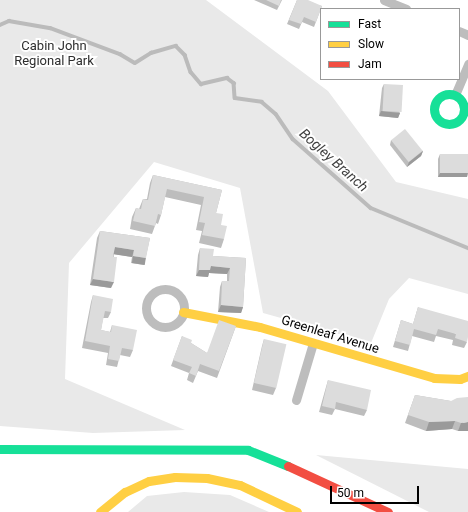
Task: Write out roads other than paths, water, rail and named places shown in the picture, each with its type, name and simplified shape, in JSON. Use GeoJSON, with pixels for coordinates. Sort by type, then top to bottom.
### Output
{"type":"FeatureCollection","features":[{"type":"Feature","properties":{"kind":"main road","name":"Greenleaf Avenue"},"geometry":{"type":"LineString","coordinates":[[183,312],[260,327],[392,368],[434,378],[460,379],[468,376]]}},
{"type":"Feature","properties":{"kind":"main road"},"geometry":{"type":"LineString","coordinates":[[0,449],[27,451],[186,448],[248,450],[296,469],[388,512]]}},
{"type":"Feature","properties":{"kind":"main road"},"geometry":{"type":"LineString","coordinates":[[100,512],[125,492],[149,481],[175,477],[207,478],[240,485],[297,512]]}},
{"type":"Feature","properties":{"kind":"street"},"geometry":{"type":"LineString","coordinates":[[384,0],[404,8]]}},
{"type":"Feature","properties":{"kind":"street"},"geometry":{"type":"LineString","coordinates":[[455,95],[468,64]]}},
{"type":"Feature","properties":{"kind":"street"},"geometry":{"type":"LineString","coordinates":[[168,289],[182,300],[183,312],[175,324],[159,326],[147,315],[146,304],[157,291],[168,289]]}},
{"type":"Feature","properties":{"kind":"street"},"geometry":{"type":"LineString","coordinates":[[296,400],[313,343]]}},
{"type":"Feature","properties":{"kind":"waterway","name":"Bogley Branch"},"geometry":{"type":"LineString","coordinates":[[0,25],[9,21],[50,28],[120,54],[135,63],[151,53],[176,46],[185,55],[191,72],[201,84],[227,78],[234,83],[235,98],[262,102],[276,114],[293,139],[371,208],[468,248]]}},
{"type":"Feature","properties":{"kind":"park label","name":"Cabin John Regional Park"},"geometry":{"type":"Point","coordinates":[54,54]}}]}
